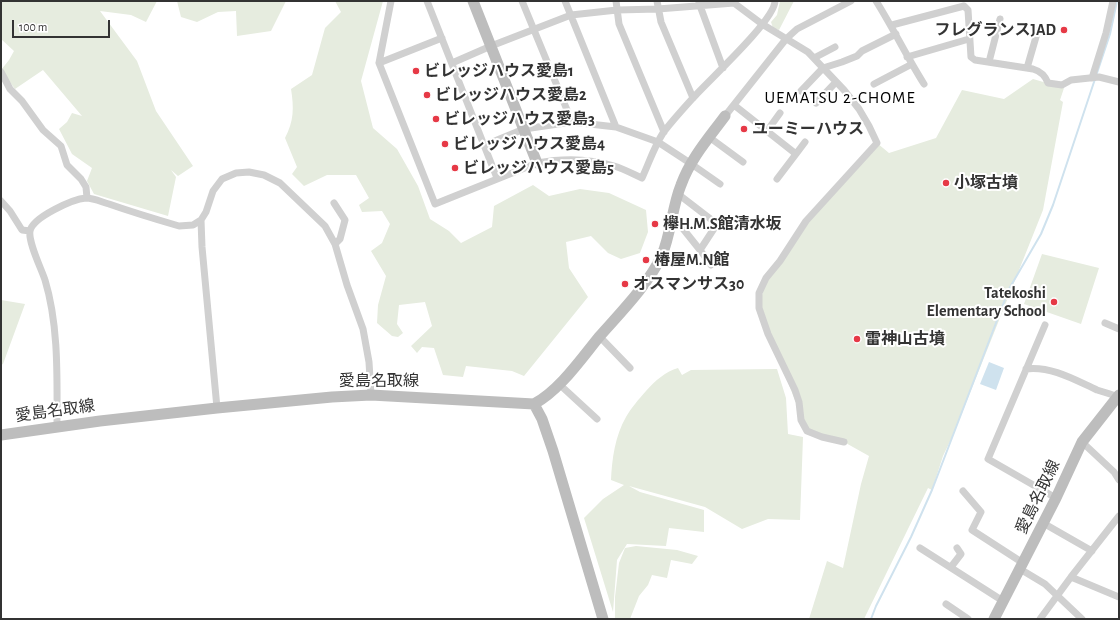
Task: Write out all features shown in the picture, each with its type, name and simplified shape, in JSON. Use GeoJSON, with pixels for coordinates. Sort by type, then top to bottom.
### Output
{"type":"FeatureCollection","features":[{"type":"Feature","properties":{"kind":"main road"},"geometry":{"type":"LineString","coordinates":[[473,1],[537,163]]}},
{"type":"Feature","properties":{"kind":"main road"},"geometry":{"type":"LineString","coordinates":[[602,619],[553,451],[542,419],[534,404],[540,401],[559,384],[600,337],[655,269],[662,253],[678,194],[690,163],[725,116]]}},
{"type":"Feature","properties":{"kind":"main road","name":"愛島名取線"},"geometry":{"type":"LineString","coordinates":[[1,435],[100,421],[332,397],[371,395],[534,404]]}},
{"type":"Feature","properties":{"kind":"main road","name":"愛島名取線"},"geometry":{"type":"LineString","coordinates":[[994,619],[1056,498],[1082,442],[1119,396]]}},
{"type":"Feature","properties":{"kind":"street"},"geometry":{"type":"LineString","coordinates":[[391,1],[379,63],[435,204],[537,163],[562,160],[595,161],[615,166],[642,178],[664,132],[693,98],[723,68],[762,24],[775,5],[775,1]]}},
{"type":"Feature","properties":{"kind":"street"},"geometry":{"type":"LineString","coordinates":[[427,1],[497,178]]}},
{"type":"Feature","properties":{"kind":"street"},"geometry":{"type":"LineString","coordinates":[[522,1],[572,122]]}},
{"type":"Feature","properties":{"kind":"street"},"geometry":{"type":"LineString","coordinates":[[565,1],[616,127]]}},
{"type":"Feature","properties":{"kind":"street"},"geometry":{"type":"LineString","coordinates":[[616,1],[619,24],[664,132]]}},
{"type":"Feature","properties":{"kind":"street"},"geometry":{"type":"LineString","coordinates":[[657,1],[661,22],[693,98]]}},
{"type":"Feature","properties":{"kind":"street"},"geometry":{"type":"LineString","coordinates":[[725,116],[786,39],[797,29],[851,1]]}},
{"type":"Feature","properties":{"kind":"street"},"geometry":{"type":"LineString","coordinates":[[876,1],[892,25],[907,57],[924,84]]}},
{"type":"Feature","properties":{"kind":"street"},"geometry":{"type":"LineString","coordinates":[[1095,78],[1113,1]]}},
{"type":"Feature","properties":{"kind":"street"},"geometry":{"type":"LineString","coordinates":[[452,63],[571,15],[617,10],[658,9],[699,3],[734,2],[762,24],[808,52],[859,109],[877,143],[806,221],[780,261],[766,278],[759,293],[759,308],[768,334],[800,402],[801,420],[807,431],[822,437],[844,442]]}},
{"type":"Feature","properties":{"kind":"street"},"geometry":{"type":"LineString","coordinates":[[699,3],[723,68]]}},
{"type":"Feature","properties":{"kind":"street"},"geometry":{"type":"LineString","coordinates":[[892,25],[964,6],[968,10],[971,57],[975,60],[1038,71],[1045,77],[1048,83],[1062,85],[1071,80],[1095,78],[1119,82]]}},
{"type":"Feature","properties":{"kind":"street"},"geometry":{"type":"LineString","coordinates":[[989,62],[1000,19]]}},
{"type":"Feature","properties":{"kind":"street"},"geometry":{"type":"LineString","coordinates":[[1027,68],[1038,30]]}},
{"type":"Feature","properties":{"kind":"street"},"geometry":{"type":"LineString","coordinates":[[801,91],[823,68],[857,56],[862,51],[896,34]]}},
{"type":"Feature","properties":{"kind":"street"},"geometry":{"type":"LineString","coordinates":[[379,63],[442,38]]}},
{"type":"Feature","properties":{"kind":"street"},"geometry":{"type":"LineString","coordinates":[[907,57],[969,39]]}},
{"type":"Feature","properties":{"kind":"street"},"geometry":{"type":"LineString","coordinates":[[814,58],[835,47]]}},
{"type":"Feature","properties":{"kind":"street"},"geometry":{"type":"LineString","coordinates":[[874,84],[912,64]]}},
{"type":"Feature","properties":{"kind":"street"},"geometry":{"type":"LineString","coordinates":[[1,72],[10,89],[22,101],[42,130],[61,146],[67,165],[81,179],[86,187],[87,198]]}},
{"type":"Feature","properties":{"kind":"street"},"geometry":{"type":"LineString","coordinates":[[816,103],[836,82]]}},
{"type":"Feature","properties":{"kind":"street"},"geometry":{"type":"LineString","coordinates":[[734,105],[796,154]]}},
{"type":"Feature","properties":{"kind":"street"},"geometry":{"type":"LineString","coordinates":[[767,131],[780,113]]}},
{"type":"Feature","properties":{"kind":"street"},"geometry":{"type":"LineString","coordinates":[[484,145],[524,129],[572,122],[616,127],[658,142],[720,184]]}},
{"type":"Feature","properties":{"kind":"street"},"geometry":{"type":"LineString","coordinates":[[710,137],[744,162]]}},
{"type":"Feature","properties":{"kind":"street"},"geometry":{"type":"LineString","coordinates":[[777,179],[805,142]]}},
{"type":"Feature","properties":{"kind":"street"},"geometry":{"type":"LineString","coordinates":[[57,427],[57,388],[52,310],[45,280],[31,242],[30,231],[32,225],[67,203],[87,198],[179,226],[193,225],[201,220],[206,212],[213,191],[222,179],[236,173],[249,172],[264,175],[280,183],[325,226],[335,244],[347,286],[363,329],[369,362],[371,395]]}},
{"type":"Feature","properties":{"kind":"street"},"geometry":{"type":"LineString","coordinates":[[678,194],[717,224],[700,250]]}},
{"type":"Feature","properties":{"kind":"street"},"geometry":{"type":"LineString","coordinates":[[1,201],[10,211],[22,230],[30,231]]}},
{"type":"Feature","properties":{"kind":"street"},"geometry":{"type":"LineString","coordinates":[[334,203],[345,220],[340,239],[335,244]]}},
{"type":"Feature","properties":{"kind":"street"},"geometry":{"type":"LineString","coordinates":[[672,214],[711,266]]}},
{"type":"Feature","properties":{"kind":"street"},"geometry":{"type":"LineString","coordinates":[[201,220],[202,247],[217,408]]}},
{"type":"Feature","properties":{"kind":"street"},"geometry":{"type":"LineString","coordinates":[[1105,323],[1119,329]]}},
{"type":"Feature","properties":{"kind":"street"},"geometry":{"type":"LineString","coordinates":[[1045,325],[988,459],[1056,498]]}},
{"type":"Feature","properties":{"kind":"street"},"geometry":{"type":"LineString","coordinates":[[600,337],[630,368]]}},
{"type":"Feature","properties":{"kind":"street"},"geometry":{"type":"LineString","coordinates":[[1026,369],[1037,368],[1056,373],[1079,380],[1098,390],[1119,396]]}},
{"type":"Feature","properties":{"kind":"street"},"geometry":{"type":"LineString","coordinates":[[559,384],[597,419]]}},
{"type":"Feature","properties":{"kind":"street"},"geometry":{"type":"LineString","coordinates":[[1082,442],[1114,472],[1119,480]]}},
{"type":"Feature","properties":{"kind":"street"},"geometry":{"type":"LineString","coordinates":[[963,491],[981,512],[972,530],[1045,584],[1082,619]]}},
{"type":"Feature","properties":{"kind":"street"},"geometry":{"type":"LineString","coordinates":[[1040,619],[1119,516]]}},
{"type":"Feature","properties":{"kind":"street"},"geometry":{"type":"LineString","coordinates":[[1043,523],[1092,551]]}},
{"type":"Feature","properties":{"kind":"street"},"geometry":{"type":"LineString","coordinates":[[920,548],[1003,601]]}},
{"type":"Feature","properties":{"kind":"street"},"geometry":{"type":"LineString","coordinates":[[951,567],[962,554],[957,548]]}},
{"type":"Feature","properties":{"kind":"street"},"geometry":{"type":"LineString","coordinates":[[1071,577],[1119,597]]}},
{"type":"Feature","properties":{"kind":"street"},"geometry":{"type":"LineString","coordinates":[[946,604],[968,619]]}},
{"type":"Feature","properties":{"kind":"shaded area"},"geometry":{"type":"Polygon","coordinates":[[[1,1],[157,1],[146,22],[131,15],[100,11],[137,61],[156,111],[193,166],[178,176],[171,170],[176,177],[168,216],[94,194],[87,181],[92,168],[72,154],[59,129],[67,122],[72,113],[82,116],[43,70],[15,89],[1,70],[14,51],[1,39],[1,1]]]}},
{"type":"Feature","properties":{"kind":"shaded area"},"geometry":{"type":"Polygon","coordinates":[[[177,1],[286,1],[271,31],[237,36],[236,11],[218,12],[197,22],[181,17],[177,1]]]}},
{"type":"Feature","properties":{"kind":"shaded area"},"geometry":{"type":"Polygon","coordinates":[[[335,1],[383,1],[361,81],[373,128],[397,149],[418,186],[430,219],[449,231],[461,243],[492,227],[494,206],[533,185],[549,196],[580,189],[609,193],[646,210],[648,232],[640,253],[621,259],[608,253],[591,236],[566,242],[569,268],[588,297],[524,376],[512,371],[466,366],[463,377],[443,375],[434,348],[422,347],[417,353],[411,346],[432,326],[425,302],[399,305],[397,324],[403,333],[398,337],[392,336],[377,323],[378,305],[386,276],[371,251],[382,243],[390,224],[382,211],[362,212],[359,205],[369,198],[356,175],[327,175],[304,186],[292,174],[297,167],[285,138],[292,120],[293,102],[291,89],[312,75],[325,28],[341,12],[335,1]]]}},
{"type":"Feature","properties":{"kind":"shaded area"},"geometry":{"type":"Polygon","coordinates":[[[780,1],[794,1],[779,30],[773,28],[771,22],[777,15],[780,1]]]}},
{"type":"Feature","properties":{"kind":"shaded area"},"geometry":{"type":"Polygon","coordinates":[[[1033,79],[1064,88],[1060,100],[1063,102],[1043,210],[954,433],[943,456],[932,490],[928,488],[864,619],[809,619],[827,561],[843,568],[861,484],[869,456],[844,442],[807,431],[759,308],[766,278],[806,221],[877,143],[889,153],[936,138],[962,90],[1004,99],[1033,79]]]}},
{"type":"Feature","properties":{"kind":"shaded area"},"geometry":{"type":"Polygon","coordinates":[[[1042,254],[1099,268],[1081,324],[1024,304],[1042,254]]]}},
{"type":"Feature","properties":{"kind":"shaded area"},"geometry":{"type":"Polygon","coordinates":[[[1,300],[25,304],[3,364],[1,365],[1,300]]]}},
{"type":"Feature","properties":{"kind":"shaded area"},"geometry":{"type":"Polygon","coordinates":[[[678,368],[682,375],[691,370],[777,369],[786,398],[788,434],[803,437],[800,520],[768,519],[742,529],[705,507],[629,486],[640,492],[704,510],[704,532],[669,528],[666,546],[627,544],[617,560],[613,612],[584,518],[603,499],[624,485],[611,480],[613,456],[619,432],[628,414],[649,387],[669,371],[678,368]]]}},
{"type":"Feature","properties":{"kind":"shaded area"},"geometry":{"type":"Polygon","coordinates":[[[636,546],[677,550],[698,556],[692,564],[671,560],[667,578],[652,575],[648,585],[639,596],[630,619],[615,619],[615,597],[619,563],[625,548],[636,546]]]}},
{"type":"Feature","properties":{"kind":"water"},"geometry":{"type":"Polygon","coordinates":[[[989,362],[1004,368],[996,390],[980,384],[989,362]]]}},
{"type":"Feature","properties":{"kind":"waterway"},"geometry":{"type":"LineString","coordinates":[[871,619],[932,490],[1009,289],[1041,234],[1053,205],[1110,34],[1117,1]]}},
{"type":"Feature","properties":{"kind":"place","name":"フレグランスJAD"},"geometry":{"type":"Point","coordinates":[1064,30]}},
{"type":"Feature","properties":{"kind":"place","name":"ビレッジハウス愛島1"},"geometry":{"type":"Point","coordinates":[416,71]}},
{"type":"Feature","properties":{"kind":"place","name":"ビレッジハウス愛島2"},"geometry":{"type":"Point","coordinates":[427,95]}},
{"type":"Feature","properties":{"kind":"place","name":"ビレッジハウス愛島3"},"geometry":{"type":"Point","coordinates":[436,119]}},
{"type":"Feature","properties":{"kind":"place","name":"ユーミーハウス"},"geometry":{"type":"Point","coordinates":[744,129]}},
{"type":"Feature","properties":{"kind":"place","name":"ビレッジハウス愛島4"},"geometry":{"type":"Point","coordinates":[445,144]}},
{"type":"Feature","properties":{"kind":"place","name":"ビレッジハウス愛島5"},"geometry":{"type":"Point","coordinates":[455,168]}},
{"type":"Feature","properties":{"kind":"place","name":"小塚古墳"},"geometry":{"type":"Point","coordinates":[946,183]}},
{"type":"Feature","properties":{"kind":"place","name":"欅H.M.S館清水坂"},"geometry":{"type":"Point","coordinates":[655,224]}},
{"type":"Feature","properties":{"kind":"place","name":"椿屋M.N館"},"geometry":{"type":"Point","coordinates":[646,260]}},
{"type":"Feature","properties":{"kind":"place","name":"オスマンサス30"},"geometry":{"type":"Point","coordinates":[625,284]}},
{"type":"Feature","properties":{"kind":"place","name":"Tatekoshi Elementary School"},"geometry":{"type":"Point","coordinates":[1054,302]}},
{"type":"Feature","properties":{"kind":"place","name":"雷神山古墳"},"geometry":{"type":"Point","coordinates":[857,339]}},
{"type":"Feature","properties":{"kind":"district","name":"UEMATSU 2-CHOME"},"geometry":{"type":"Point","coordinates":[840,98]}}]}
